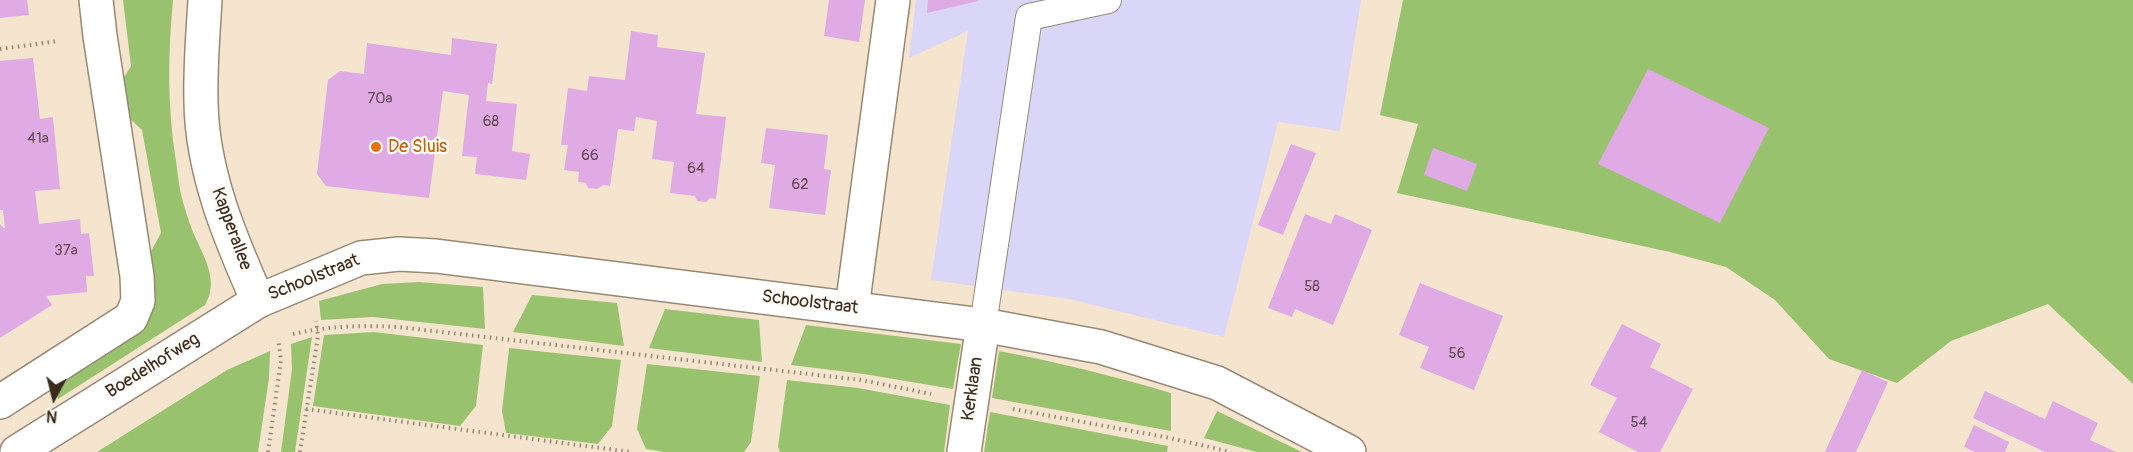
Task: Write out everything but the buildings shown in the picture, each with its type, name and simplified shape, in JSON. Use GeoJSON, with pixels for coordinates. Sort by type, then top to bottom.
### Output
{"type":"FeatureCollection","features":[{"type":"Feature","properties":{"kind":"street"},"geometry":{"type":"LineString","coordinates":[[0,402],[131,318],[138,301],[137,276],[96,0]]}},
{"type":"Feature","properties":{"kind":"street","name":"Kapperallee"},"geometry":{"type":"LineString","coordinates":[[205,0],[201,104],[206,151],[217,199],[229,235],[258,301]]}},
{"type":"Feature","properties":{"kind":"street"},"geometry":{"type":"LineString","coordinates":[[852,309],[893,0]]}},
{"type":"Feature","properties":{"kind":"street","name":"Schoolstraat"},"geometry":{"type":"LineString","coordinates":[[258,301],[361,258],[408,254],[983,325],[1101,347],[1217,383],[1349,452]]}},
{"type":"Feature","properties":{"kind":"street","name":"Boedelhofweg"},"geometry":{"type":"LineString","coordinates":[[17,452],[258,301]]}},
{"type":"Feature","properties":{"kind":"street","name":"Kerklaan"},"geometry":{"type":"LineString","coordinates":[[964,452],[983,325]]}},
{"type":"Feature","properties":{"kind":"lane"},"geometry":{"type":"LineString","coordinates":[[983,325],[1029,17],[1108,0]]}},
{"type":"Feature","properties":{"kind":"path"},"geometry":{"type":"LineString","coordinates":[[0,49],[100,36]]}},
{"type":"Feature","properties":{"kind":"path"},"geometry":{"type":"LineString","coordinates":[[300,452],[318,336],[314,302],[307,279]]}},
{"type":"Feature","properties":{"kind":"path"},"geometry":{"type":"LineString","coordinates":[[258,301],[278,338],[281,360],[268,452]]}},
{"type":"Feature","properties":{"kind":"path"},"geometry":{"type":"LineString","coordinates":[[278,338],[317,329],[350,326],[398,327],[861,380],[1170,438],[1231,452]]}},
{"type":"Feature","properties":{"kind":"path"},"geometry":{"type":"LineString","coordinates":[[306,409],[631,452]]}},
{"type":"Feature","properties":{"kind":"shaded area"},"geometry":{"type":"Polygon","coordinates":[[[916,0],[1361,0],[1340,131],[1278,122],[1224,337],[1069,299],[931,280],[968,31],[909,58],[916,0]]]}},
{"type":"Feature","properties":{"kind":"green space"},"geometry":{"type":"Polygon","coordinates":[[[123,0],[173,0],[169,80],[173,141],[182,197],[208,268],[211,286],[205,305],[58,399],[51,388],[128,340],[139,330],[150,312],[154,294],[150,253],[161,233],[142,130],[126,115],[120,84],[131,66],[123,0]]]}},
{"type":"Feature","properties":{"kind":"green space"},"geometry":{"type":"Polygon","coordinates":[[[1403,0],[2133,0],[2133,384],[2048,304],[1951,341],[1897,383],[1829,359],[1775,300],[1726,267],[1670,252],[1397,193],[1418,124],[1380,115],[1403,0]]]}},
{"type":"Feature","properties":{"kind":"green space"},"geometry":{"type":"Polygon","coordinates":[[[419,282],[483,287],[485,329],[373,317],[321,320],[319,301],[382,284],[419,282]]]}},
{"type":"Feature","properties":{"kind":"green space"},"geometry":{"type":"Polygon","coordinates":[[[532,295],[617,303],[624,346],[513,332],[532,295]]]}},
{"type":"Feature","properties":{"kind":"green space"},"geometry":{"type":"Polygon","coordinates":[[[665,309],[759,320],[762,362],[649,348],[665,309]]]}},
{"type":"Feature","properties":{"kind":"green space"},"geometry":{"type":"Polygon","coordinates":[[[806,325],[961,344],[953,389],[791,365],[806,325]]]}},
{"type":"Feature","properties":{"kind":"green space"},"geometry":{"type":"Polygon","coordinates":[[[374,332],[483,345],[476,406],[460,426],[313,406],[324,335],[374,332]]]}},
{"type":"Feature","properties":{"kind":"green space"},"geometry":{"type":"Polygon","coordinates":[[[312,337],[295,452],[281,452],[292,369],[291,344],[312,337]]]}},
{"type":"Feature","properties":{"kind":"green space"},"geometry":{"type":"Polygon","coordinates":[[[509,348],[621,360],[612,426],[598,444],[506,433],[502,411],[509,348]]]}},
{"type":"Feature","properties":{"kind":"green space"},"geometry":{"type":"Polygon","coordinates":[[[270,351],[269,378],[258,452],[97,452],[227,370],[270,351]]]}},
{"type":"Feature","properties":{"kind":"green space"},"geometry":{"type":"Polygon","coordinates":[[[999,351],[1085,370],[1171,393],[1171,431],[992,398],[999,351]]]}},
{"type":"Feature","properties":{"kind":"green space"},"geometry":{"type":"Polygon","coordinates":[[[647,364],[760,376],[751,442],[744,452],[664,452],[646,449],[637,429],[647,364]]]}},
{"type":"Feature","properties":{"kind":"green space"},"geometry":{"type":"Polygon","coordinates":[[[787,380],[858,388],[950,405],[944,452],[780,452],[778,447],[787,380]]]}},
{"type":"Feature","properties":{"kind":"green space"},"geometry":{"type":"Polygon","coordinates":[[[1217,411],[1302,452],[1257,452],[1204,438],[1217,411]]]}},
{"type":"Feature","properties":{"kind":"green space"},"geometry":{"type":"Polygon","coordinates":[[[990,412],[1168,446],[1167,452],[984,452],[990,412]]]}},
{"type":"Feature","properties":{"kind":"place","name":"De Sluis"},"geometry":{"type":"Point","coordinates":[376,147]}}]}
